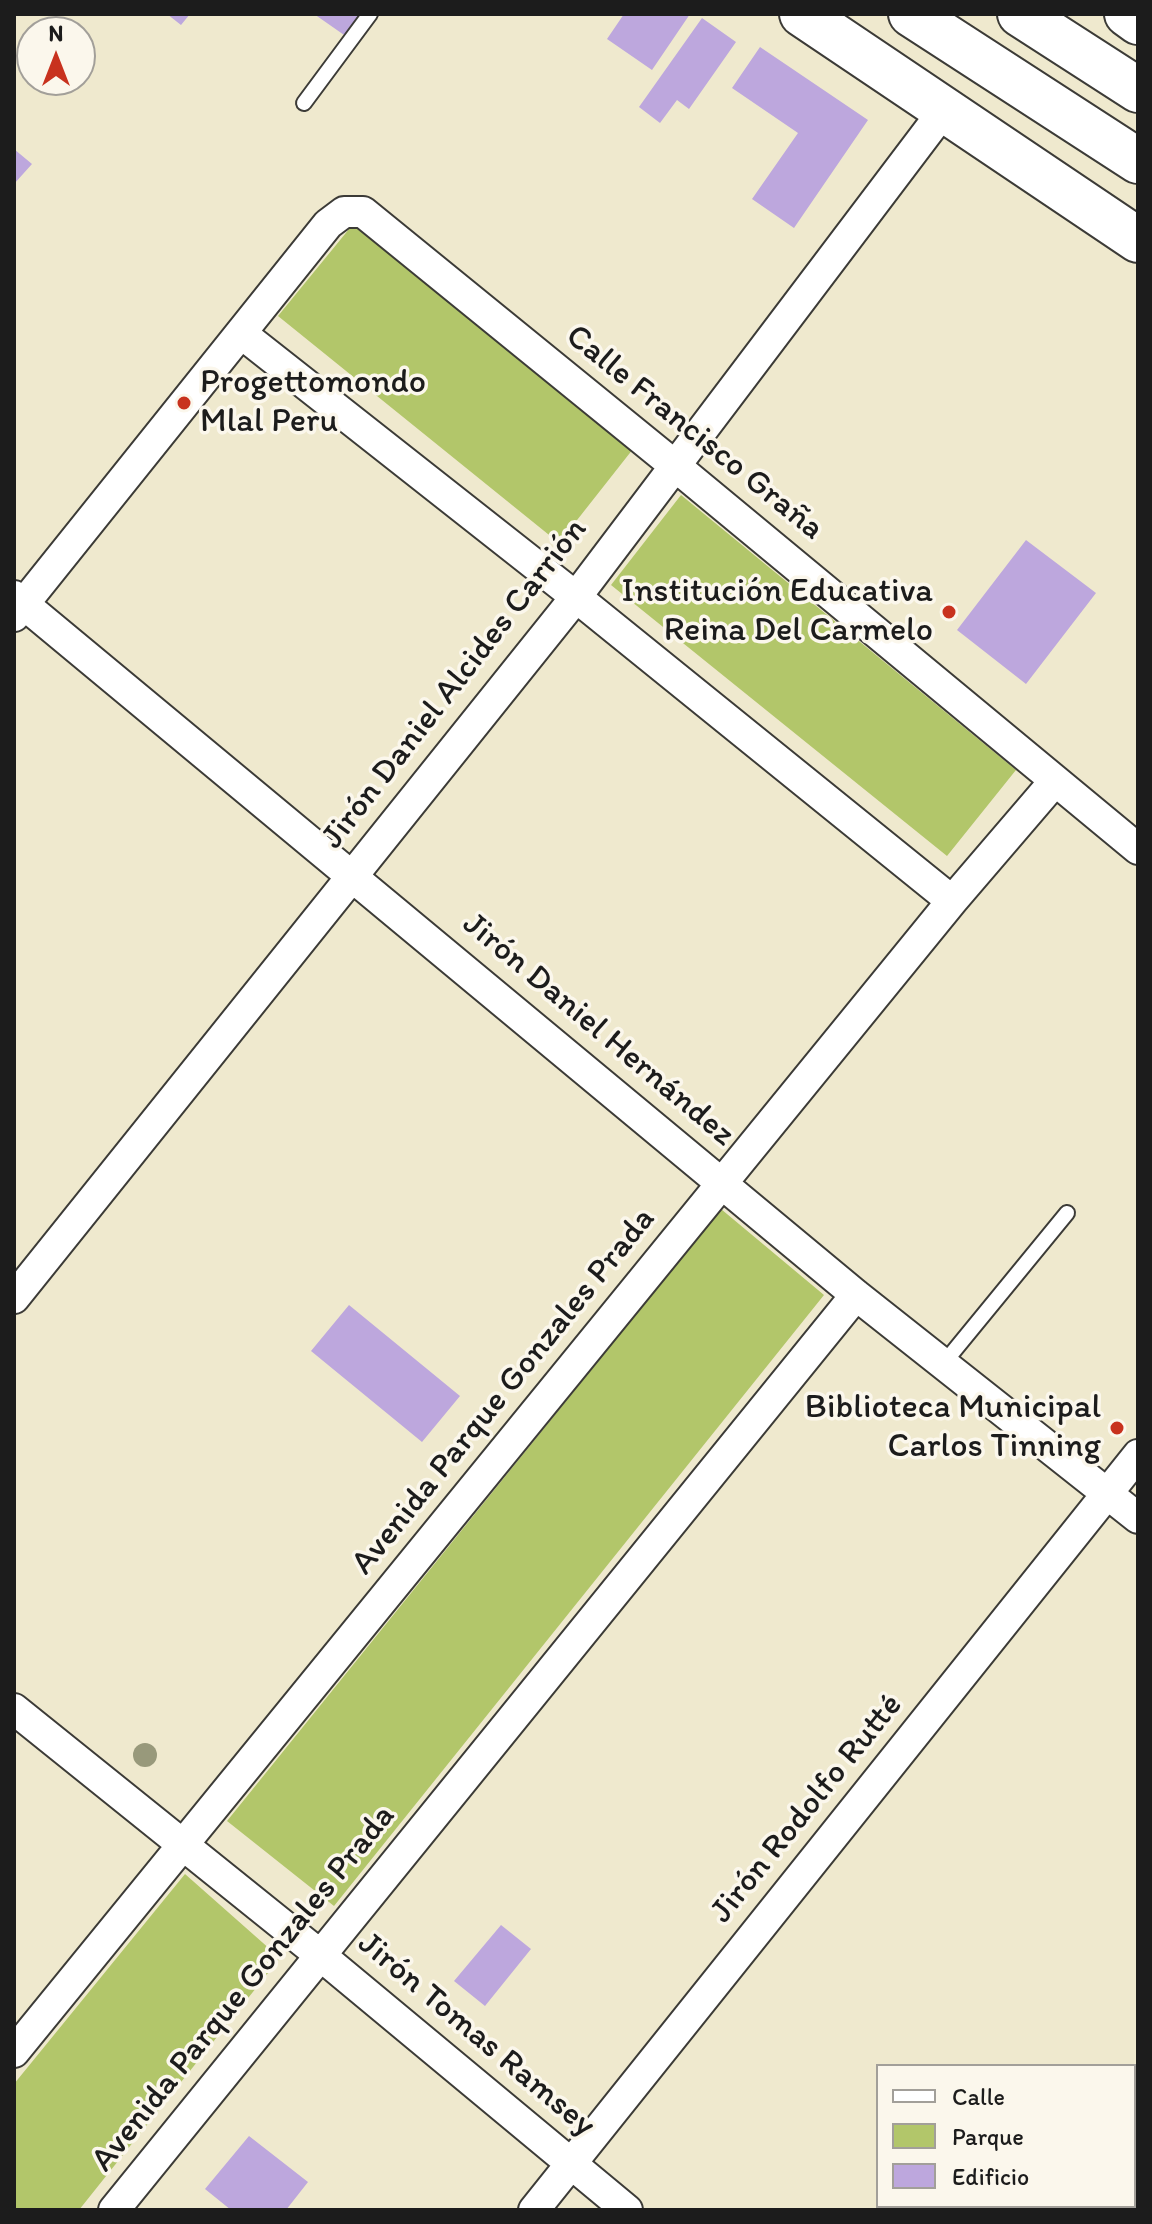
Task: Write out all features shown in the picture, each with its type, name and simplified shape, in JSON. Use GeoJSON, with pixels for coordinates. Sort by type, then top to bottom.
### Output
{"type":"FeatureCollection","features":[{"type":"Feature","properties":{"kind":"main road"},"geometry":{"type":"LineString","coordinates":[[802,14],[1138,240]]}},
{"type":"Feature","properties":{"kind":"main road"},"geometry":{"type":"LineString","coordinates":[[911,14],[1138,161]]}},
{"type":"Feature","properties":{"kind":"main road"},"geometry":{"type":"LineString","coordinates":[[1020,14],[1138,90]]}},
{"type":"Feature","properties":{"kind":"main road"},"geometry":{"type":"LineString","coordinates":[[1127,14],[1138,22]]}},
{"type":"Feature","properties":{"kind":"street","name":"Jirón Daniel Alcides Carrión"},"geometry":{"type":"LineString","coordinates":[[14,1298],[576,597],[945,109]]}},
{"type":"Feature","properties":{"kind":"street","name":"Calle Francisco Graña"},"geometry":{"type":"LineString","coordinates":[[242,334],[328,224],[344,212],[363,212],[1138,849]]}},
{"type":"Feature","properties":{"kind":"street"},"geometry":{"type":"LineString","coordinates":[[17,605],[242,334],[576,597],[952,901]]}},
{"type":"Feature","properties":{"kind":"street","name":"Jirón Daniel Hernández"},"geometry":{"type":"LineString","coordinates":[[17,605],[352,875],[856,1295],[1138,1518]]}},
{"type":"Feature","properties":{"kind":"street","name":"Avenida Parque Gonzales Prada"},"geometry":{"type":"LineString","coordinates":[[14,2052],[952,901],[1054,782]]}},
{"type":"Feature","properties":{"kind":"street","name":"Avenida Parque Gonzales Prada"},"geometry":{"type":"LineString","coordinates":[[114,2210],[856,1295]]}},
{"type":"Feature","properties":{"kind":"street","name":"Jirón Rodolfo Rutté"},"geometry":{"type":"LineString","coordinates":[[534,2210],[1138,1455]]}},
{"type":"Feature","properties":{"kind":"street","name":"Jirón Tomas Ramsey"},"geometry":{"type":"LineString","coordinates":[[14,1709],[320,1955],[627,2210]]}},
{"type":"Feature","properties":{"kind":"lane"},"geometry":{"type":"LineString","coordinates":[[304,103],[370,14]]}},
{"type":"Feature","properties":{"kind":"lane"},"geometry":{"type":"LineString","coordinates":[[944,1363],[1067,1213]]}},
{"type":"Feature","properties":{"kind":"green space"},"geometry":{"type":"Polygon","coordinates":[[[354,223],[633,449],[559,543],[278,316],[354,223]]]}},
{"type":"Feature","properties":{"kind":"green space"},"geometry":{"type":"Polygon","coordinates":[[[681,495],[1016,770],[947,856],[611,585],[681,495]]]}},
{"type":"Feature","properties":{"kind":"green space"},"geometry":{"type":"Polygon","coordinates":[[[721,1209],[824,1295],[334,1906],[227,1821],[721,1209]]]}},
{"type":"Feature","properties":{"kind":"green space"},"geometry":{"type":"Polygon","coordinates":[[[185,1874],[280,1958],[79,2210],[14,2210],[14,2084],[185,1874]]]}},
{"type":"Feature","properties":{"kind":"building"},"geometry":{"type":"Polygon","coordinates":[[[167,14],[190,14],[181,25],[167,14]]]}},
{"type":"Feature","properties":{"kind":"building"},"geometry":{"type":"Polygon","coordinates":[[[314,14],[364,14],[347,37],[314,14]]]}},
{"type":"Feature","properties":{"kind":"building"},"geometry":{"type":"Polygon","coordinates":[[[624,14],[690,14],[652,70],[607,39],[624,14]]]}},
{"type":"Feature","properties":{"kind":"building"},"geometry":{"type":"Polygon","coordinates":[[[702,18],[736,42],[689,109],[677,100],[660,123],[639,107],[702,18]]]}},
{"type":"Feature","properties":{"kind":"building"},"geometry":{"type":"Polygon","coordinates":[[[760,47],[868,120],[794,228],[752,199],[798,133],[732,88],[760,47]]]}},
{"type":"Feature","properties":{"kind":"building"},"geometry":{"type":"Polygon","coordinates":[[[14,149],[32,164],[14,184],[14,149]]]}},
{"type":"Feature","properties":{"kind":"building"},"geometry":{"type":"Polygon","coordinates":[[[1026,540],[1096,593],[1026,684],[957,630],[1026,540]]]}},
{"type":"Feature","properties":{"kind":"building"},"geometry":{"type":"Polygon","coordinates":[[[349,1305],[460,1396],[422,1442],[311,1351],[349,1305]]]}},
{"type":"Feature","properties":{"kind":"building"},"geometry":{"type":"Polygon","coordinates":[[[501,1925],[531,1949],[485,2006],[454,1981],[501,1925]]]}},
{"type":"Feature","properties":{"kind":"building"},"geometry":{"type":"Polygon","coordinates":[[[249,2136],[308,2182],[286,2210],[231,2210],[205,2189],[249,2136]]]}},
{"type":"Feature","properties":{"kind":"place","name":"Progettomondo Mlal Peru"},"geometry":{"type":"Point","coordinates":[184,403]}},
{"type":"Feature","properties":{"kind":"place","name":"Institución Educativa Reina Del Carmelo"},"geometry":{"type":"Point","coordinates":[949,612]}},
{"type":"Feature","properties":{"kind":"place","name":"Biblioteca Municipal Carlos Tinning"},"geometry":{"type":"Point","coordinates":[1117,1428]}}]}
